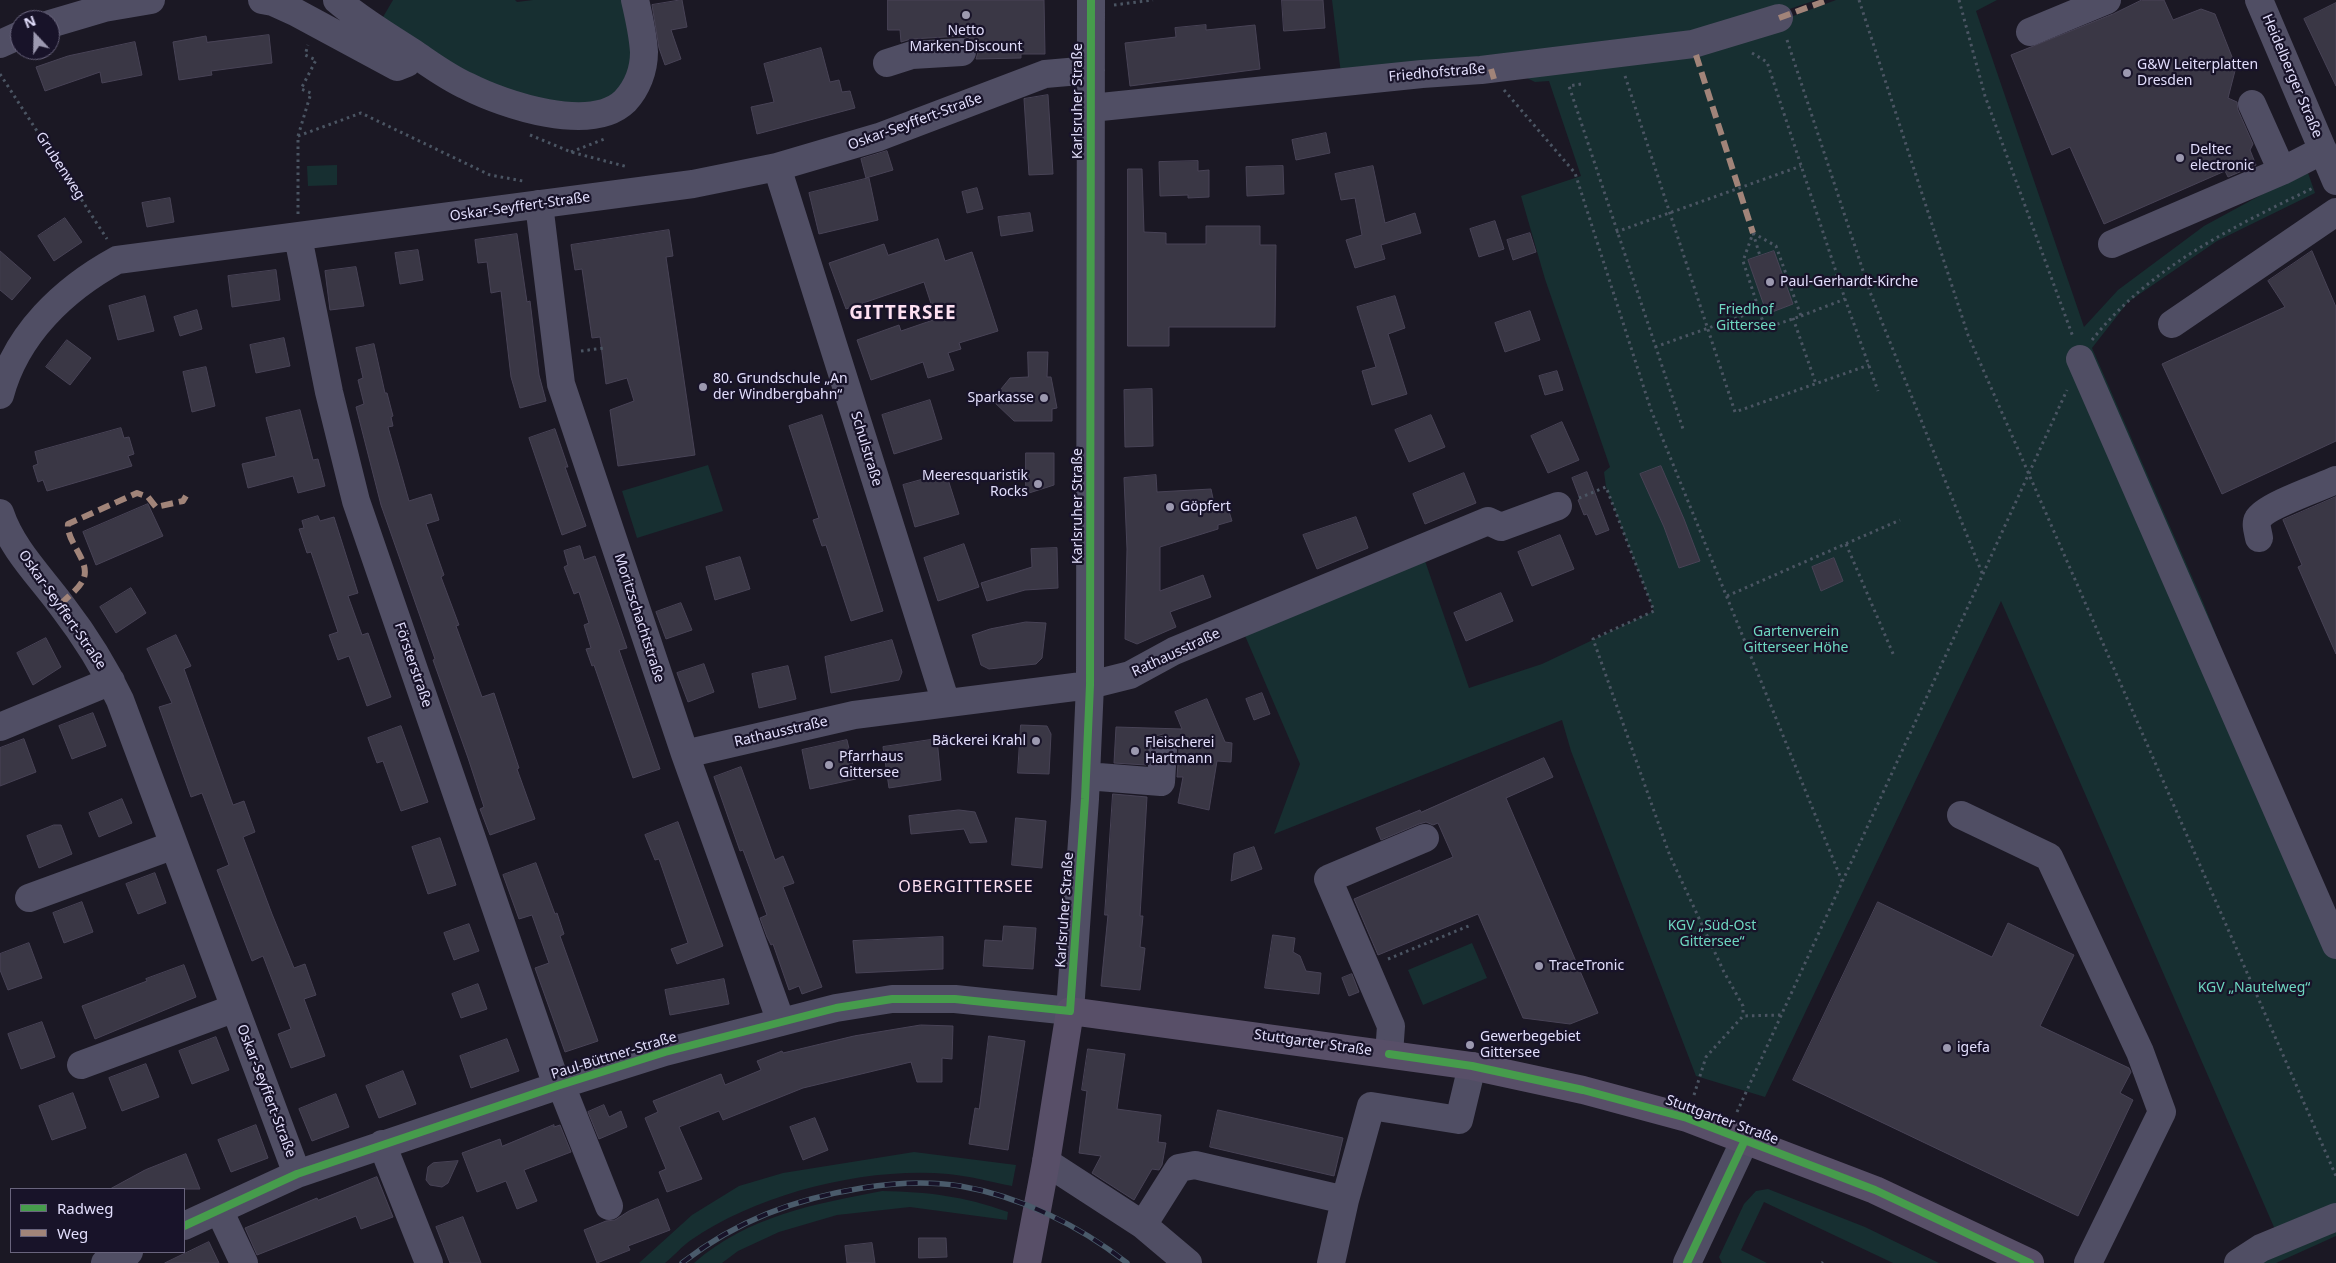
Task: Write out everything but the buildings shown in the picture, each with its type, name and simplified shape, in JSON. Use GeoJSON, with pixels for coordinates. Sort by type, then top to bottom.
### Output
{"type":"FeatureCollection","features":[{"type":"Feature","properties":{"kind":"main road","name":"Stuttgarter Straße"},"geometry":{"type":"LineString","coordinates":[[1070,1011],[1472,1066],[1583,1090],[1687,1118],[1874,1190],[2030,1263]]}},
{"type":"Feature","properties":{"kind":"main road","name":"Karlsruher Straße"},"geometry":{"type":"LineString","coordinates":[[1027,1263],[1046,1162],[1070,1011]]}},
{"type":"Feature","properties":{"kind":"street"},"geometry":{"type":"LineString","coordinates":[[60,21],[104,8],[151,0]]}},
{"type":"Feature","properties":{"kind":"street"},"geometry":{"type":"LineString","coordinates":[[262,0],[273,2],[316,23],[397,67],[408,63],[413,53]]}},
{"type":"Feature","properties":{"kind":"street"},"geometry":{"type":"LineString","coordinates":[[337,0],[413,53],[467,86],[498,99],[556,114],[585,117],[608,112],[628,97],[636,86],[644,54],[635,0]]}},
{"type":"Feature","properties":{"kind":"street"},"geometry":{"type":"LineString","coordinates":[[2030,32],[2107,0]]}},
{"type":"Feature","properties":{"kind":"street","name":"Heidelberger Straße"},"geometry":{"type":"LineString","coordinates":[[2259,0],[2335,179]]}},
{"type":"Feature","properties":{"kind":"street","name":"Karlsruher Straße"},"geometry":{"type":"LineString","coordinates":[[1070,1011],[1086,776],[1090,685],[1091,70],[1101,2]]}},
{"type":"Feature","properties":{"kind":"street","name":"Friedhofstraße"},"geometry":{"type":"LineString","coordinates":[[1091,108],[1422,74],[1694,50],[1779,18]]}},
{"type":"Feature","properties":{"kind":"street"},"geometry":{"type":"LineString","coordinates":[[887,63],[912,55],[962,52]]}},
{"type":"Feature","properties":{"kind":"street","name":"Oskar-Seyffert-Straße"},"geometry":{"type":"LineString","coordinates":[[0,395],[17,351],[38,322],[64,297],[118,260],[298,237],[533,193],[693,184],[777,167],[879,138],[1045,74],[1091,70]]}},
{"type":"Feature","properties":{"kind":"street"},"geometry":{"type":"LineString","coordinates":[[2252,104],[2282,171]]}},
{"type":"Feature","properties":{"kind":"street"},"geometry":{"type":"LineString","coordinates":[[2112,244],[2282,171],[2323,150]]}},
{"type":"Feature","properties":{"kind":"street","name":"Schulstraße"},"geometry":{"type":"LineString","coordinates":[[777,167],[946,703]]}},
{"type":"Feature","properties":{"kind":"street","name":"Moritzschachtstraße"},"geometry":{"type":"LineString","coordinates":[[533,193],[561,384],[685,754],[781,1022]]}},
{"type":"Feature","properties":{"kind":"street"},"geometry":{"type":"LineString","coordinates":[[2172,324],[2336,212]]}},
{"type":"Feature","properties":{"kind":"street","name":"Försterstraße"},"geometry":{"type":"LineString","coordinates":[[298,237],[329,392],[356,501],[559,1085],[609,1206]]}},
{"type":"Feature","properties":{"kind":"street"},"geometry":{"type":"LineString","coordinates":[[2080,359],[2336,945]]}},
{"type":"Feature","properties":{"kind":"street"},"geometry":{"type":"LineString","coordinates":[[2259,538],[2256,523],[2259,516],[2280,504],[2336,480]]}},
{"type":"Feature","properties":{"kind":"street","name":"Rathausstraße"},"geometry":{"type":"LineString","coordinates":[[685,754],[854,715],[1090,685],[1130,675],[1174,651],[1488,521],[1501,527],[1558,506]]}},
{"type":"Feature","properties":{"kind":"street","name":"Oskar-Seyffert-Straße"},"geometry":{"type":"LineString","coordinates":[[3,527],[30,566],[84,636],[111,681],[298,1174]]}},
{"type":"Feature","properties":{"kind":"street","name":"Oskar-Seyffert-Straße"},"geometry":{"type":"LineString","coordinates":[[0,727],[111,681]]}},
{"type":"Feature","properties":{"kind":"street"},"geometry":{"type":"LineString","coordinates":[[1086,776],[1161,782],[1163,750]]}},
{"type":"Feature","properties":{"kind":"street"},"geometry":{"type":"LineString","coordinates":[[1961,815],[2049,857],[2140,1052],[2162,1112],[2088,1263]]}},
{"type":"Feature","properties":{"kind":"street"},"geometry":{"type":"LineString","coordinates":[[1388,1054],[1391,1026],[1328,879],[1425,838]]}},
{"type":"Feature","properties":{"kind":"street"},"geometry":{"type":"LineString","coordinates":[[29,898],[174,844]]}},
{"type":"Feature","properties":{"kind":"street","name":"Paul-Büttner-Straße"},"geometry":{"type":"LineString","coordinates":[[185,1226],[298,1174],[382,1144],[665,1052],[836,1008],[892,999],[955,999],[1070,1011]]}},
{"type":"Feature","properties":{"kind":"street","name":"Oskar-Seyffert-Straße"},"geometry":{"type":"LineString","coordinates":[[81,1065],[235,1008]]}},
{"type":"Feature","properties":{"kind":"street"},"geometry":{"type":"LineString","coordinates":[[1331,1263],[1345,1200],[1371,1106],[1459,1120],[1472,1066]]}},
{"type":"Feature","properties":{"kind":"street"},"geometry":{"type":"LineString","coordinates":[[1688,1263],[1736,1137]]}},
{"type":"Feature","properties":{"kind":"street"},"geometry":{"type":"LineString","coordinates":[[382,1144],[428,1263]]}},
{"type":"Feature","properties":{"kind":"street"},"geometry":{"type":"LineString","coordinates":[[1046,1162],[1143,1225],[1188,1263]]}},
{"type":"Feature","properties":{"kind":"street"},"geometry":{"type":"LineString","coordinates":[[1143,1225],[1161,1198],[1170,1178],[1179,1168],[1185,1166],[1195,1166],[1345,1200]]}},
{"type":"Feature","properties":{"kind":"street"},"geometry":{"type":"LineString","coordinates":[[219,1210],[244,1263]]}},
{"type":"Feature","properties":{"kind":"street"},"geometry":{"type":"LineString","coordinates":[[2238,1263],[2261,1248],[2336,1217]]}},
{"type":"Feature","properties":{"kind":"street"},"geometry":{"type":"LineString","coordinates":[[105,1263],[127,1253]]}},
{"type":"Feature","properties":{"kind":"path"},"geometry":{"type":"LineString","coordinates":[[1101,2],[1153,0]]}},
{"type":"Feature","properties":{"kind":"path"},"geometry":{"type":"LineString","coordinates":[[1859,0],[1968,335],[2336,1176]]}},
{"type":"Feature","properties":{"kind":"path"},"geometry":{"type":"LineString","coordinates":[[1959,0],[1985,96],[2080,359]]}},
{"type":"Feature","properties":{"kind":"path"},"geometry":{"type":"LineString","coordinates":[[1779,18],[1870,292],[1982,574]]}},
{"type":"Feature","properties":{"kind":"path"},"geometry":{"type":"LineString","coordinates":[[298,237],[298,136],[311,93],[301,89],[316,60],[305,55],[316,23]]}},
{"type":"Feature","properties":{"kind":"path"},"geometry":{"type":"LineString","coordinates":[[1745,55],[1754,53],[1766,62],[1845,299],[1878,391]]}},
{"type":"Feature","properties":{"kind":"path"},"geometry":{"type":"LineString","coordinates":[[1616,78],[1634,74]]}},
{"type":"Feature","properties":{"kind":"path"},"geometry":{"type":"LineString","coordinates":[[1625,76],[1735,412],[1869,365]]}},
{"type":"Feature","properties":{"kind":"path"},"geometry":{"type":"LineString","coordinates":[[1588,83],[1569,86],[1684,432]]}},
{"type":"Feature","properties":{"kind":"path"},"geometry":{"type":"LineString","coordinates":[[1500,86],[1575,173],[1651,410],[1843,882]]}},
{"type":"Feature","properties":{"kind":"path"},"geometry":{"type":"LineString","coordinates":[[298,136],[361,113],[490,175],[533,193]]}},
{"type":"Feature","properties":{"kind":"path"},"geometry":{"type":"LineString","coordinates":[[1616,232],[1801,166]]}},
{"type":"Feature","properties":{"kind":"path"},"geometry":{"type":"LineString","coordinates":[[1736,1137],[1782,1015],[2080,359],[2109,319],[2162,272],[2235,226],[2335,179]]}},
{"type":"Feature","properties":{"kind":"path"},"geometry":{"type":"LineString","coordinates":[[1753,233],[1743,261],[1764,322],[1775,325],[1845,299]]}},
{"type":"Feature","properties":{"kind":"path"},"geometry":{"type":"LineString","coordinates":[[1753,233],[1776,246],[1801,316]]}},
{"type":"Feature","properties":{"kind":"path"},"geometry":{"type":"LineString","coordinates":[[1753,233],[1760,256]]}},
{"type":"Feature","properties":{"kind":"path"},"geometry":{"type":"LineString","coordinates":[[1655,347],[1759,310]]}},
{"type":"Feature","properties":{"kind":"path"},"geometry":{"type":"LineString","coordinates":[[1793,318],[1816,384]]}},
{"type":"Feature","properties":{"kind":"path"},"geometry":{"type":"LineString","coordinates":[[1558,506],[1606,487],[1646,587],[1654,611],[1593,639],[1670,856],[1724,972],[1743,1006],[1743,1016],[1706,1057],[1687,1118]]}},
{"type":"Feature","properties":{"kind":"path"},"geometry":{"type":"LineString","coordinates":[[1727,596],[1900,520]]}},
{"type":"Feature","properties":{"kind":"path"},"geometry":{"type":"LineString","coordinates":[[1846,544],[1894,656]]}},
{"type":"Feature","properties":{"kind":"path"},"geometry":{"type":"LineString","coordinates":[[1366,968],[1471,925]]}},
{"type":"Feature","properties":{"kind":"path"},"geometry":{"type":"LineString","coordinates":[[1743,1016],[1782,1015]]}},
{"type":"Feature","properties":{"kind":"green space"},"geometry":{"type":"Polygon","coordinates":[[[393,0],[515,0],[517,2],[533,0],[635,0],[628,97],[557,114],[376,29],[393,0]]]}},
{"type":"Feature","properties":{"kind":"green space"},"geometry":{"type":"Polygon","coordinates":[[[1332,0],[1816,0],[1778,13],[1785,19],[1836,0],[1997,0],[1976,11],[2084,327],[2118,290],[2204,226],[2307,170],[2315,193],[2217,241],[2128,302],[2092,348],[2203,602],[2260,747],[2336,916],[2336,1236],[2276,1263],[2229,1263],[2277,1234],[2001,601],[1765,1097],[1696,1076],[1571,751],[1562,720],[1274,834],[1300,764],[1243,631],[1424,558],[1469,688],[1542,664],[1654,611],[1606,487],[1604,472],[1610,467],[1545,279],[1521,196],[1581,176],[1549,81],[1535,82],[1523,76],[1342,82],[1332,0]]]}},
{"type":"Feature","properties":{"kind":"green space"},"geometry":{"type":"Polygon","coordinates":[[[337,165],[337,185],[308,186],[307,166],[337,165]]]}},
{"type":"Feature","properties":{"kind":"green space"},"geometry":{"type":"Polygon","coordinates":[[[708,465],[723,511],[637,538],[622,491],[708,465]]]}},
{"type":"Feature","properties":{"kind":"green space"},"geometry":{"type":"Polygon","coordinates":[[[1472,943],[1487,978],[1423,1005],[1408,970],[1472,943]]]}},
{"type":"Feature","properties":{"kind":"green space"},"geometry":{"type":"Polygon","coordinates":[[[914,1152],[1016,1165],[1012,1186],[948,1174],[916,1173],[848,1179],[781,1197],[718,1223],[684,1245],[665,1263],[639,1263],[692,1215],[739,1186],[783,1173],[914,1152]]]}},
{"type":"Feature","properties":{"kind":"green space"},"geometry":{"type":"Polygon","coordinates":[[[1768,1189],[1865,1227],[1939,1263],[1893,1263],[1764,1202],[1741,1250],[1767,1263],[1722,1263],[1719,1257],[1744,1204],[1756,1191],[1768,1189]]]}},
{"type":"Feature","properties":{"kind":"green space"},"geometry":{"type":"Polygon","coordinates":[[[882,1191],[915,1192],[976,1202],[1008,1212],[1007,1220],[910,1207],[837,1215],[779,1232],[738,1251],[722,1263],[694,1263],[715,1247],[759,1223],[807,1207],[882,1191]]]}},
{"type":"Feature","properties":{"kind":"railway"},"geometry":{"type":"LineString","coordinates":[[682,1263],[723,1235],[789,1205],[862,1188],[923,1183],[960,1186],[1005,1197],[1027,1205],[1090,1237],[1127,1263]]}},
{"type":"Feature","properties":{"kind":"marked path"},"geometry":{"type":"LineString","coordinates":[[1779,18],[1828,0]]}},
{"type":"Feature","properties":{"kind":"marked path"},"geometry":{"type":"LineString","coordinates":[[1696,55],[1753,233]]}},
{"type":"Feature","properties":{"kind":"marked path"},"geometry":{"type":"LineString","coordinates":[[1491,69],[1494,79]]}},
{"type":"Feature","properties":{"kind":"marked path"},"geometry":{"type":"LineString","coordinates":[[61,604],[79,587],[85,573],[82,559],[68,531],[68,524],[137,493],[148,497],[156,507],[183,501],[186,496]]}},
{"type":"Feature","properties":{"kind":"cycle path"},"geometry":{"type":"LineString","coordinates":[[185,1226],[297,1174],[557,1086],[665,1052],[836,1008],[892,999],[955,999],[1070,1011],[1085,799],[1090,685],[1091,0]]}},
{"type":"Feature","properties":{"kind":"cycle path"},"geometry":{"type":"LineString","coordinates":[[1389,1054],[1472,1066],[1583,1090],[1687,1118],[1875,1190],[2030,1263]]}},
{"type":"Feature","properties":{"kind":"cycle path"},"geometry":{"type":"LineString","coordinates":[[1687,1263],[1745,1140]]}},
{"type":"Feature","properties":{"kind":"place","name":"Netto Marken-Discount"},"geometry":{"type":"Point","coordinates":[966,15]}},
{"type":"Feature","properties":{"kind":"place","name":"G&W Leiterplatten Dresden"},"geometry":{"type":"Point","coordinates":[2127,73]}},
{"type":"Feature","properties":{"kind":"place","name":"Deltec electronic"},"geometry":{"type":"Point","coordinates":[2180,158]}},
{"type":"Feature","properties":{"kind":"place","name":"Paul-Gerhardt-Kirche"},"geometry":{"type":"Point","coordinates":[1770,282]}},
{"type":"Feature","properties":{"kind":"place","name":"80. Grundschule „An der Windbergbahn“"},"geometry":{"type":"Point","coordinates":[703,387]}},
{"type":"Feature","properties":{"kind":"place","name":"Sparkasse"},"geometry":{"type":"Point","coordinates":[1044,398]}},
{"type":"Feature","properties":{"kind":"place","name":"Meeresquaristik Rocks"},"geometry":{"type":"Point","coordinates":[1038,484]}},
{"type":"Feature","properties":{"kind":"place","name":"Göpfert"},"geometry":{"type":"Point","coordinates":[1170,507]}},
{"type":"Feature","properties":{"kind":"place","name":"Bäckerei Krahl"},"geometry":{"type":"Point","coordinates":[1036,741]}},
{"type":"Feature","properties":{"kind":"place","name":"Fleischerei Hartmann"},"geometry":{"type":"Point","coordinates":[1135,751]}},
{"type":"Feature","properties":{"kind":"place","name":"Pfarrhaus Gittersee"},"geometry":{"type":"Point","coordinates":[829,765]}},
{"type":"Feature","properties":{"kind":"place","name":"TraceTronic"},"geometry":{"type":"Point","coordinates":[1539,966]}},
{"type":"Feature","properties":{"kind":"place","name":"Gewerbegebiet Gittersee"},"geometry":{"type":"Point","coordinates":[1470,1045]}},
{"type":"Feature","properties":{"kind":"place","name":"igefa"},"geometry":{"type":"Point","coordinates":[1947,1048]}},
{"type":"Feature","properties":{"kind":"district","name":"GITTERSEE"},"geometry":{"type":"Point","coordinates":[903,314]}},
{"type":"Feature","properties":{"kind":"district","name":"OBERGITTERSEE"},"geometry":{"type":"Point","coordinates":[966,887]}},
{"type":"Feature","properties":{"kind":"park label","name":"Friedhof Gittersee"},"geometry":{"type":"Point","coordinates":[1746,318]}},
{"type":"Feature","properties":{"kind":"park label","name":"Gartenverein Gitterseer Höhe"},"geometry":{"type":"Point","coordinates":[1796,640]}},
{"type":"Feature","properties":{"kind":"park label","name":"KGV „Süd-Ost Gittersee“"},"geometry":{"type":"Point","coordinates":[1712,934]}},
{"type":"Feature","properties":{"kind":"park label","name":"KGV „Nautelweg“"},"geometry":{"type":"Point","coordinates":[2254,988]}}]}
